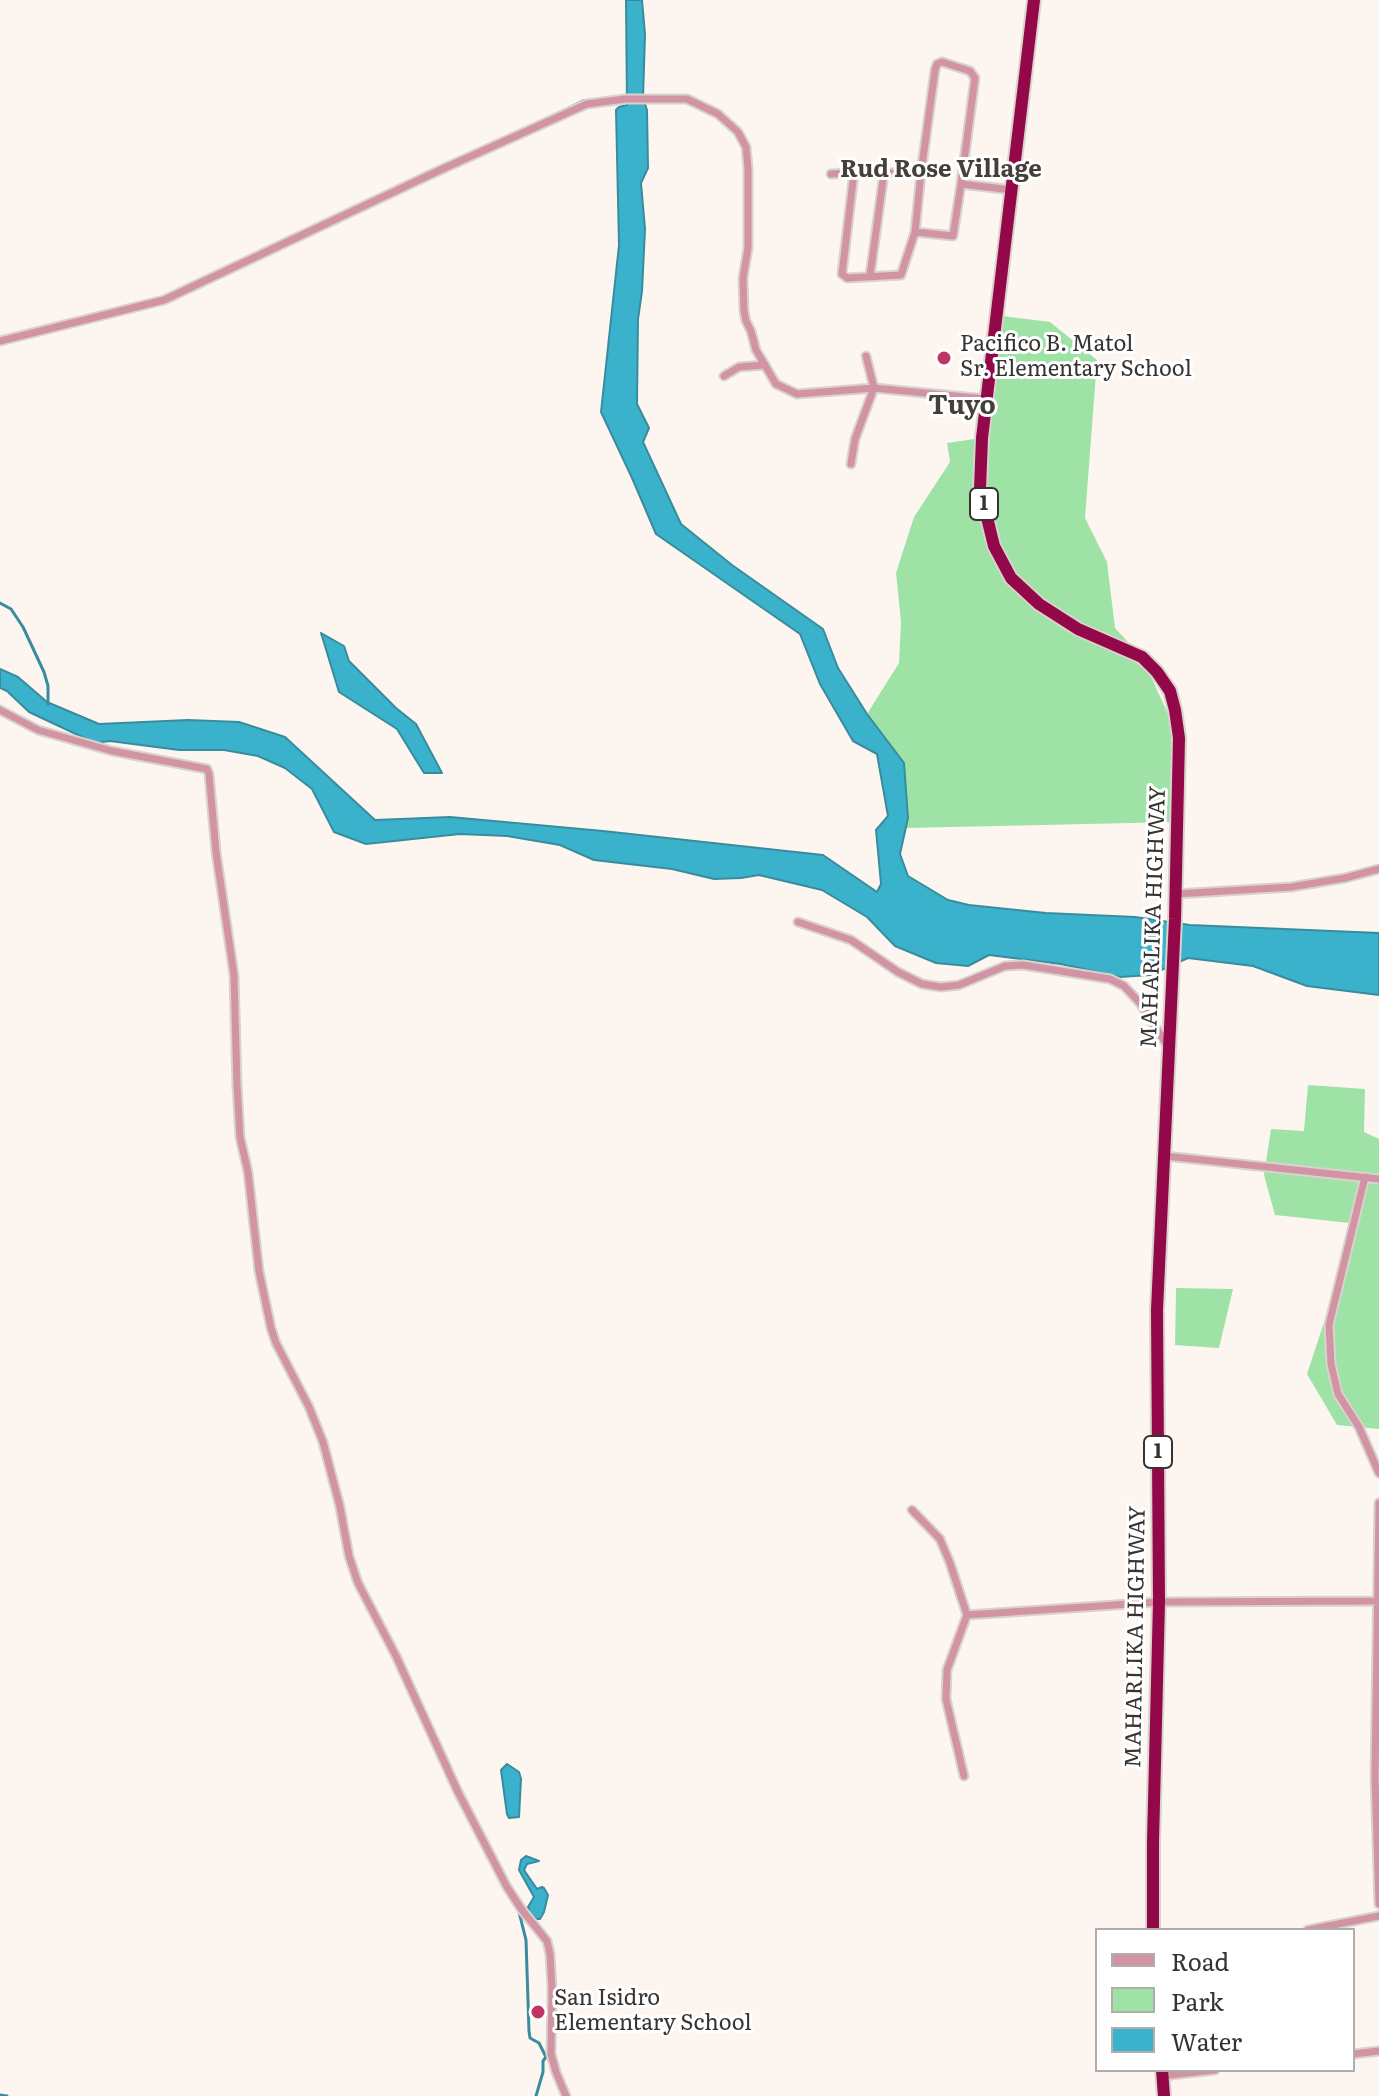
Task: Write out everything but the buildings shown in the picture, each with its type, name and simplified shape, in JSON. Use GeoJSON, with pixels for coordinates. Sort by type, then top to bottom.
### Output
{"type":"FeatureCollection","features":[{"type":"Feature","properties":{"kind":"highway","name":"MAHARLIKA HIGHWAY"},"geometry":{"type":"LineString","coordinates":[[1034,0],[986,399],[980,489],[994,546],[1011,578],[1039,604],[1078,629],[1142,657],[1170,691],[1179,738],[1173,974],[1157,1310],[1159,1602],[1153,1928]]}},
{"type":"Feature","properties":{"kind":"highway"},"geometry":{"type":"LineString","coordinates":[[1162,2073],[1164,2096]]}},
{"type":"Feature","properties":{"kind":"street"},"geometry":{"type":"LineString","coordinates":[[854,173],[842,274],[847,278],[901,275],[915,232],[937,64],[942,62],[970,71],[975,78],[953,236],[915,232]]}},
{"type":"Feature","properties":{"kind":"street"},"geometry":{"type":"LineString","coordinates":[[0,341],[164,300],[587,104],[625,99],[687,99],[718,114],[738,132],[746,147],[748,237],[743,278],[744,311],[756,350],[776,384],[797,394],[874,388],[986,399]]}},
{"type":"Feature","properties":{"kind":"street"},"geometry":{"type":"LineString","coordinates":[[870,276],[884,173]]}},
{"type":"Feature","properties":{"kind":"street"},"geometry":{"type":"LineString","coordinates":[[831,174],[921,173]]}},
{"type":"Feature","properties":{"kind":"street"},"geometry":{"type":"LineString","coordinates":[[961,184],[1012,190]]}},
{"type":"Feature","properties":{"kind":"street"},"geometry":{"type":"LineString","coordinates":[[851,464],[855,439],[874,388],[866,356]]}},
{"type":"Feature","properties":{"kind":"street"},"geometry":{"type":"LineString","coordinates":[[724,376],[739,367],[765,365]]}},
{"type":"Feature","properties":{"kind":"street"},"geometry":{"type":"LineString","coordinates":[[0,710],[38,730],[112,751],[207,769],[234,975],[240,1137],[248,1172],[259,1271],[271,1328],[323,1442],[358,1583],[507,1887],[547,1941],[552,1977],[551,2054],[566,2096]]}},
{"type":"Feature","properties":{"kind":"street"},"geometry":{"type":"LineString","coordinates":[[1176,894],[1291,887],[1379,869]]}},
{"type":"Feature","properties":{"kind":"street"},"geometry":{"type":"LineString","coordinates":[[798,922],[851,940],[898,972],[922,984],[941,987],[959,985],[1005,966],[1023,965],[1110,979],[1124,986],[1140,1003],[1170,1049]]}},
{"type":"Feature","properties":{"kind":"street"},"geometry":{"type":"LineString","coordinates":[[1165,1156],[1379,1179]]}},
{"type":"Feature","properties":{"kind":"street"},"geometry":{"type":"LineString","coordinates":[[1365,1177],[1329,1325],[1331,1364],[1338,1394],[1359,1427],[1379,1473]]}},
{"type":"Feature","properties":{"kind":"street"},"geometry":{"type":"LineString","coordinates":[[1379,1503],[1375,1777],[1379,1904]]}},
{"type":"Feature","properties":{"kind":"street"},"geometry":{"type":"LineString","coordinates":[[912,1510],[940,1539],[967,1615],[947,1670],[946,1699],[964,1776]]}},
{"type":"Feature","properties":{"kind":"street"},"geometry":{"type":"LineString","coordinates":[[967,1615],[1159,1602],[1378,1601]]}},
{"type":"Feature","properties":{"kind":"street"},"geometry":{"type":"LineString","coordinates":[[1318,1928],[1379,1916]]}},
{"type":"Feature","properties":{"kind":"street"},"geometry":{"type":"LineString","coordinates":[[1355,2054],[1379,2051]]}},
{"type":"Feature","properties":{"kind":"green space"},"geometry":{"type":"Polygon","coordinates":[[[1002,316],[1050,322],[1097,360],[1085,518],[1107,562],[1115,628],[1142,657],[1179,738],[1177,822],[906,828],[904,763],[867,714],[899,663],[901,622],[896,573],[914,517],[950,462],[947,443],[982,438],[1002,316]]]}},
{"type":"Feature","properties":{"kind":"green space"},"geometry":{"type":"Polygon","coordinates":[[[1308,1085],[1365,1089],[1364,1132],[1379,1139],[1379,1429],[1337,1425],[1307,1374],[1336,1286],[1350,1223],[1275,1215],[1264,1175],[1271,1129],[1304,1131],[1308,1085]]]}},
{"type":"Feature","properties":{"kind":"green space"},"geometry":{"type":"Polygon","coordinates":[[[1176,1288],[1233,1289],[1219,1348],[1175,1345],[1176,1288]]]}},
{"type":"Feature","properties":{"kind":"water"},"geometry":{"type":"Polygon","coordinates":[[[626,0],[642,0],[645,34],[643,98],[647,110],[648,168],[641,183],[645,229],[638,319],[637,404],[649,428],[643,442],[681,524],[732,565],[823,629],[838,668],[867,714],[904,763],[908,818],[900,854],[908,876],[948,900],[969,905],[1046,913],[1135,917],[1190,925],[1379,933],[1379,995],[1307,986],[1253,966],[1188,958],[1150,975],[1120,977],[1061,964],[989,955],[968,966],[936,963],[895,946],[867,917],[822,890],[759,875],[714,879],[672,869],[594,860],[560,845],[507,836],[460,834],[366,844],[334,832],[312,789],[285,768],[258,756],[224,750],[179,750],[110,741],[95,743],[29,712],[0,688],[0,669],[18,677],[47,702],[99,724],[188,720],[239,722],[285,737],[375,820],[450,817],[823,855],[877,892],[881,884],[876,830],[888,816],[877,754],[853,741],[820,684],[800,634],[656,534],[601,412],[619,245],[616,110],[627,105],[626,0]]]}},
{"type":"Feature","properties":{"kind":"water"},"geometry":{"type":"Polygon","coordinates":[[[321,633],[344,646],[349,661],[416,724],[442,773],[424,773],[397,729],[339,692],[321,633]]]}},
{"type":"Feature","properties":{"kind":"water"},"geometry":{"type":"Polygon","coordinates":[[[507,1764],[519,1772],[521,1779],[519,1817],[509,1818],[507,1814],[501,1770],[507,1764]]]}},
{"type":"Feature","properties":{"kind":"water"},"geometry":{"type":"Polygon","coordinates":[[[526,1856],[539,1861],[527,1864],[524,1870],[537,1889],[544,1888],[548,1895],[540,1919],[530,1914],[528,1907],[534,1897],[519,1870],[521,1860],[526,1856]]]}},
{"type":"Feature","properties":{"kind":"waterway"},"geometry":{"type":"LineString","coordinates":[[558,113],[583,101],[607,98]]}},
{"type":"Feature","properties":{"kind":"waterway"},"geometry":{"type":"LineString","coordinates":[[0,603],[11,609],[23,627],[44,672],[48,704]]}},
{"type":"Feature","properties":{"kind":"waterway"},"geometry":{"type":"LineString","coordinates":[[519,1912],[526,1940],[530,2038],[539,2043],[546,2057],[536,2096]]}},
{"type":"Feature","properties":{"kind":"waterway"},"geometry":{"type":"LineString","coordinates":[[0,2095],[7,2096]]}},
{"type":"Feature","properties":{"kind":"place","name":"Pacifico B. Matol Sr. Elementary School"},"geometry":{"type":"Point","coordinates":[944,358]}},
{"type":"Feature","properties":{"kind":"place","name":"San Isidro Elementary School"},"geometry":{"type":"Point","coordinates":[538,2012]}},
{"type":"Feature","properties":{"kind":"district","name":"Rud Rose Village"},"geometry":{"type":"Point","coordinates":[941,170]}},
{"type":"Feature","properties":{"kind":"district","name":"Tuyo"},"geometry":{"type":"Point","coordinates":[962,406]}}]}
